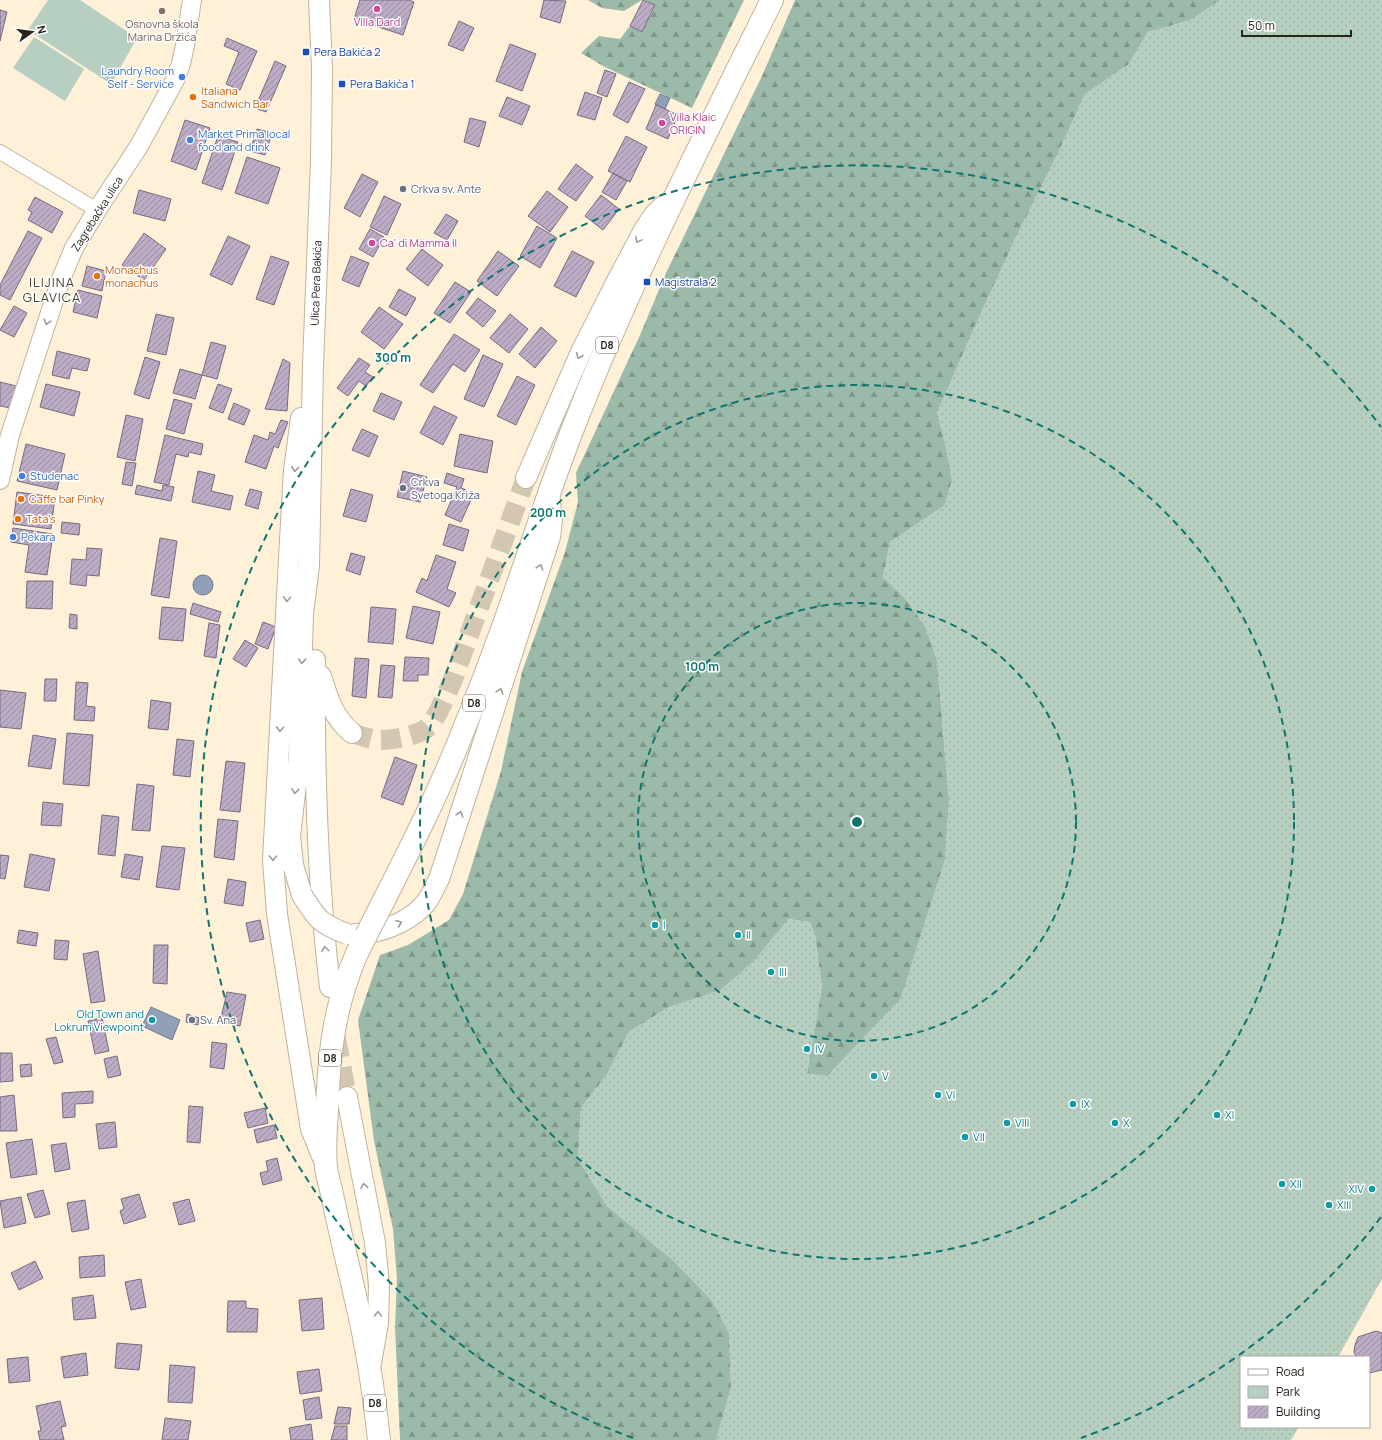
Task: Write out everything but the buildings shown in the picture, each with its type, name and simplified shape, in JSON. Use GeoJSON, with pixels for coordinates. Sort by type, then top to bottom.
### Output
{"type":"FeatureCollection","features":[{"type":"Feature","properties":{"kind":"main road","name":"Ulica Pera Bakića"},"geometry":{"type":"LineString","coordinates":[[308,566],[313,365],[321,161],[322,84],[319,0]]}},
{"type":"Feature","properties":{"kind":"main road","name":"D8"},"geometry":{"type":"LineString","coordinates":[[379,1440],[370,1367],[326,1167],[329,1062],[341,998],[350,970],[352,944],[381,906],[432,802],[464,729],[503,626],[575,423],[595,374],[672,200],[772,0]]}},
{"type":"Feature","properties":{"kind":"main road"},"geometry":{"type":"LineString","coordinates":[[526,478],[581,352],[618,279],[644,230],[662,207],[672,200]]}},
{"type":"Feature","properties":{"kind":"main road"},"geometry":{"type":"LineString","coordinates":[[313,365],[300,425],[294,470],[272,860],[277,914],[312,1128],[326,1167]]}},
{"type":"Feature","properties":{"kind":"main road"},"geometry":{"type":"LineString","coordinates":[[308,566],[303,613],[299,758],[290,836],[293,864],[302,895],[314,914],[321,922],[334,929],[352,944],[370,934],[407,920],[424,906],[439,879],[550,538],[552,520],[550,492]]}},
{"type":"Feature","properties":{"kind":"main road"},"geometry":{"type":"LineString","coordinates":[[308,566],[316,660],[315,707],[320,889],[330,987]]}},
{"type":"Feature","properties":{"kind":"main road"},"geometry":{"type":"LineString","coordinates":[[316,660],[334,714],[352,733]]}},
{"type":"Feature","properties":{"kind":"main road"},"geometry":{"type":"LineString","coordinates":[[347,1097],[375,1243],[379,1286],[378,1323],[370,1367]]}},
{"type":"Feature","properties":{"kind":"street","name":"Zagrebačka ulica"},"geometry":{"type":"LineString","coordinates":[[0,480],[10,435],[61,280],[74,248],[97,210],[140,146],[175,80],[181,64],[192,0]]}},
{"type":"Feature","properties":{"kind":"street"},"geometry":{"type":"LineString","coordinates":[[6,155],[97,210]]}},
{"type":"Feature","properties":{"kind":"green space"},"geometry":{"type":"Polygon","coordinates":[[[48,0],[80,0],[137,38],[111,84],[28,30],[48,0]]]}},
{"type":"Feature","properties":{"kind":"green space"},"geometry":{"type":"Polygon","coordinates":[[[588,0],[642,0],[624,11],[602,8],[588,0]]]}},
{"type":"Feature","properties":{"kind":"green space"},"geometry":{"type":"Polygon","coordinates":[[[645,0],[744,0],[692,108],[605,67],[581,53],[599,36],[620,39],[630,26],[642,32],[655,6],[645,0]]]}},
{"type":"Feature","properties":{"kind":"green space"},"geometry":{"type":"Polygon","coordinates":[[[795,0],[1220,0],[1191,20],[1148,32],[1129,64],[1085,94],[1058,153],[1017,235],[937,413],[945,443],[952,480],[945,505],[890,542],[883,577],[904,597],[925,626],[937,660],[949,800],[945,860],[901,998],[827,1076],[807,1073],[822,988],[815,936],[810,922],[788,919],[755,960],[721,990],[667,1008],[629,1032],[607,1074],[581,1108],[578,1159],[607,1206],[674,1261],[713,1302],[729,1333],[731,1388],[716,1440],[400,1440],[395,1327],[397,1279],[393,1229],[374,1141],[358,1020],[380,955],[408,945],[449,920],[463,894],[501,771],[522,672],[565,552],[578,502],[576,473],[640,335],[666,273],[762,76],[795,0]]]}},
{"type":"Feature","properties":{"kind":"green space"},"geometry":{"type":"Polygon","coordinates":[[[1220,0],[1382,0],[1382,1279],[1339,1356],[1240,1356],[1240,1428],[1298,1428],[1291,1440],[716,1440],[731,1388],[729,1333],[713,1302],[674,1261],[607,1206],[578,1159],[581,1108],[607,1074],[629,1032],[667,1008],[721,990],[755,960],[787,919],[810,922],[815,936],[822,989],[807,1073],[901,998],[945,860],[949,800],[937,660],[925,626],[904,597],[883,577],[890,542],[945,505],[952,480],[945,443],[937,413],[1017,235],[1058,153],[1085,94],[1129,64],[1148,32],[1191,20],[1220,0]]]}},
{"type":"Feature","properties":{"kind":"green space"},"geometry":{"type":"Polygon","coordinates":[[[34,37],[84,69],[65,101],[13,68],[34,37]]]}},
{"type":"Feature","properties":{"kind":"water"},"geometry":{"type":"Polygon","coordinates":[[[660,94],[670,98],[665,109],[655,104],[660,94]]]}},
{"type":"Feature","properties":{"kind":"water"},"geometry":{"type":"Polygon","coordinates":[[[203,575],[210,578],[213,585],[210,592],[203,595],[196,592],[193,585],[196,578],[203,575]]]}},
{"type":"Feature","properties":{"kind":"water"},"geometry":{"type":"Polygon","coordinates":[[[151,1007],[180,1020],[172,1040],[142,1026],[151,1007]]]}},
{"type":"Feature","properties":{"kind":"tunnel"},"geometry":{"type":"LineString","coordinates":[[352,733],[376,740],[396,739],[419,733],[425,730],[433,721],[452,682],[526,478]]}},
{"type":"Feature","properties":{"kind":"tunnel"},"geometry":{"type":"LineString","coordinates":[[336,1038],[347,1097]]}},
{"type":"Feature","properties":{"kind":"place","name":"Villa Dard"},"geometry":{"type":"Point","coordinates":[377,9]}},
{"type":"Feature","properties":{"kind":"place","name":"Osnovna škola Marina Držića"},"geometry":{"type":"Point","coordinates":[162,11]}},
{"type":"Feature","properties":{"kind":"place","name":"Pera Bakića 2"},"geometry":{"type":"Point","coordinates":[306,52]}},
{"type":"Feature","properties":{"kind":"place","name":"Laundry Room Self - Service"},"geometry":{"type":"Point","coordinates":[182,77]}},
{"type":"Feature","properties":{"kind":"place","name":"Pera Bakića 1"},"geometry":{"type":"Point","coordinates":[342,84]}},
{"type":"Feature","properties":{"kind":"place","name":"Italiana Sandwich Bar"},"geometry":{"type":"Point","coordinates":[193,97]}},
{"type":"Feature","properties":{"kind":"place","name":"Villa Klaic ORIGIN"},"geometry":{"type":"Point","coordinates":[662,123]}},
{"type":"Feature","properties":{"kind":"place","name":"Market Prima local food and drink"},"geometry":{"type":"Point","coordinates":[190,140]}},
{"type":"Feature","properties":{"kind":"place","name":"Crkva sv. Ante"},"geometry":{"type":"Point","coordinates":[403,189]}},
{"type":"Feature","properties":{"kind":"place","name":"Ca' di Mamma II"},"geometry":{"type":"Point","coordinates":[372,243]}},
{"type":"Feature","properties":{"kind":"place","name":"Monachus monachus"},"geometry":{"type":"Point","coordinates":[97,276]}},
{"type":"Feature","properties":{"kind":"place","name":"Magistrala 2"},"geometry":{"type":"Point","coordinates":[647,282]}},
{"type":"Feature","properties":{"kind":"place","name":"Studenac"},"geometry":{"type":"Point","coordinates":[22,476]}},
{"type":"Feature","properties":{"kind":"place","name":"Crkva Svetoga Križa"},"geometry":{"type":"Point","coordinates":[403,488]}},
{"type":"Feature","properties":{"kind":"place","name":"Caffe bar Pinky"},"geometry":{"type":"Point","coordinates":[21,499]}},
{"type":"Feature","properties":{"kind":"place","name":"Tata's"},"geometry":{"type":"Point","coordinates":[18,519]}},
{"type":"Feature","properties":{"kind":"place","name":"Pekara"},"geometry":{"type":"Point","coordinates":[13,537]}},
{"type":"Feature","properties":{"kind":"place","name":"I"},"geometry":{"type":"Point","coordinates":[655,925]}},
{"type":"Feature","properties":{"kind":"place","name":"II"},"geometry":{"type":"Point","coordinates":[738,935]}},
{"type":"Feature","properties":{"kind":"place","name":"III"},"geometry":{"type":"Point","coordinates":[771,972]}},
{"type":"Feature","properties":{"kind":"place","name":"Old Town and Lokrum Viewpoint"},"geometry":{"type":"Point","coordinates":[152,1020]}},
{"type":"Feature","properties":{"kind":"place","name":"Sv. Ana"},"geometry":{"type":"Point","coordinates":[192,1020]}},
{"type":"Feature","properties":{"kind":"place","name":"IV"},"geometry":{"type":"Point","coordinates":[807,1049]}},
{"type":"Feature","properties":{"kind":"place","name":"V"},"geometry":{"type":"Point","coordinates":[874,1076]}},
{"type":"Feature","properties":{"kind":"place","name":"VI"},"geometry":{"type":"Point","coordinates":[938,1095]}},
{"type":"Feature","properties":{"kind":"place","name":"IX"},"geometry":{"type":"Point","coordinates":[1073,1104]}},
{"type":"Feature","properties":{"kind":"place","name":"XI"},"geometry":{"type":"Point","coordinates":[1217,1115]}},
{"type":"Feature","properties":{"kind":"place","name":"VIII"},"geometry":{"type":"Point","coordinates":[1007,1123]}},
{"type":"Feature","properties":{"kind":"place","name":"X"},"geometry":{"type":"Point","coordinates":[1115,1123]}},
{"type":"Feature","properties":{"kind":"place","name":"VII"},"geometry":{"type":"Point","coordinates":[965,1137]}},
{"type":"Feature","properties":{"kind":"place","name":"XII"},"geometry":{"type":"Point","coordinates":[1282,1184]}},
{"type":"Feature","properties":{"kind":"place","name":"XIV"},"geometry":{"type":"Point","coordinates":[1372,1189]}},
{"type":"Feature","properties":{"kind":"place","name":"XIII"},"geometry":{"type":"Point","coordinates":[1329,1205]}},
{"type":"Feature","properties":{"kind":"district","name":"ILIJINA GLAVICA"},"geometry":{"type":"Point","coordinates":[52,290]}}]}
